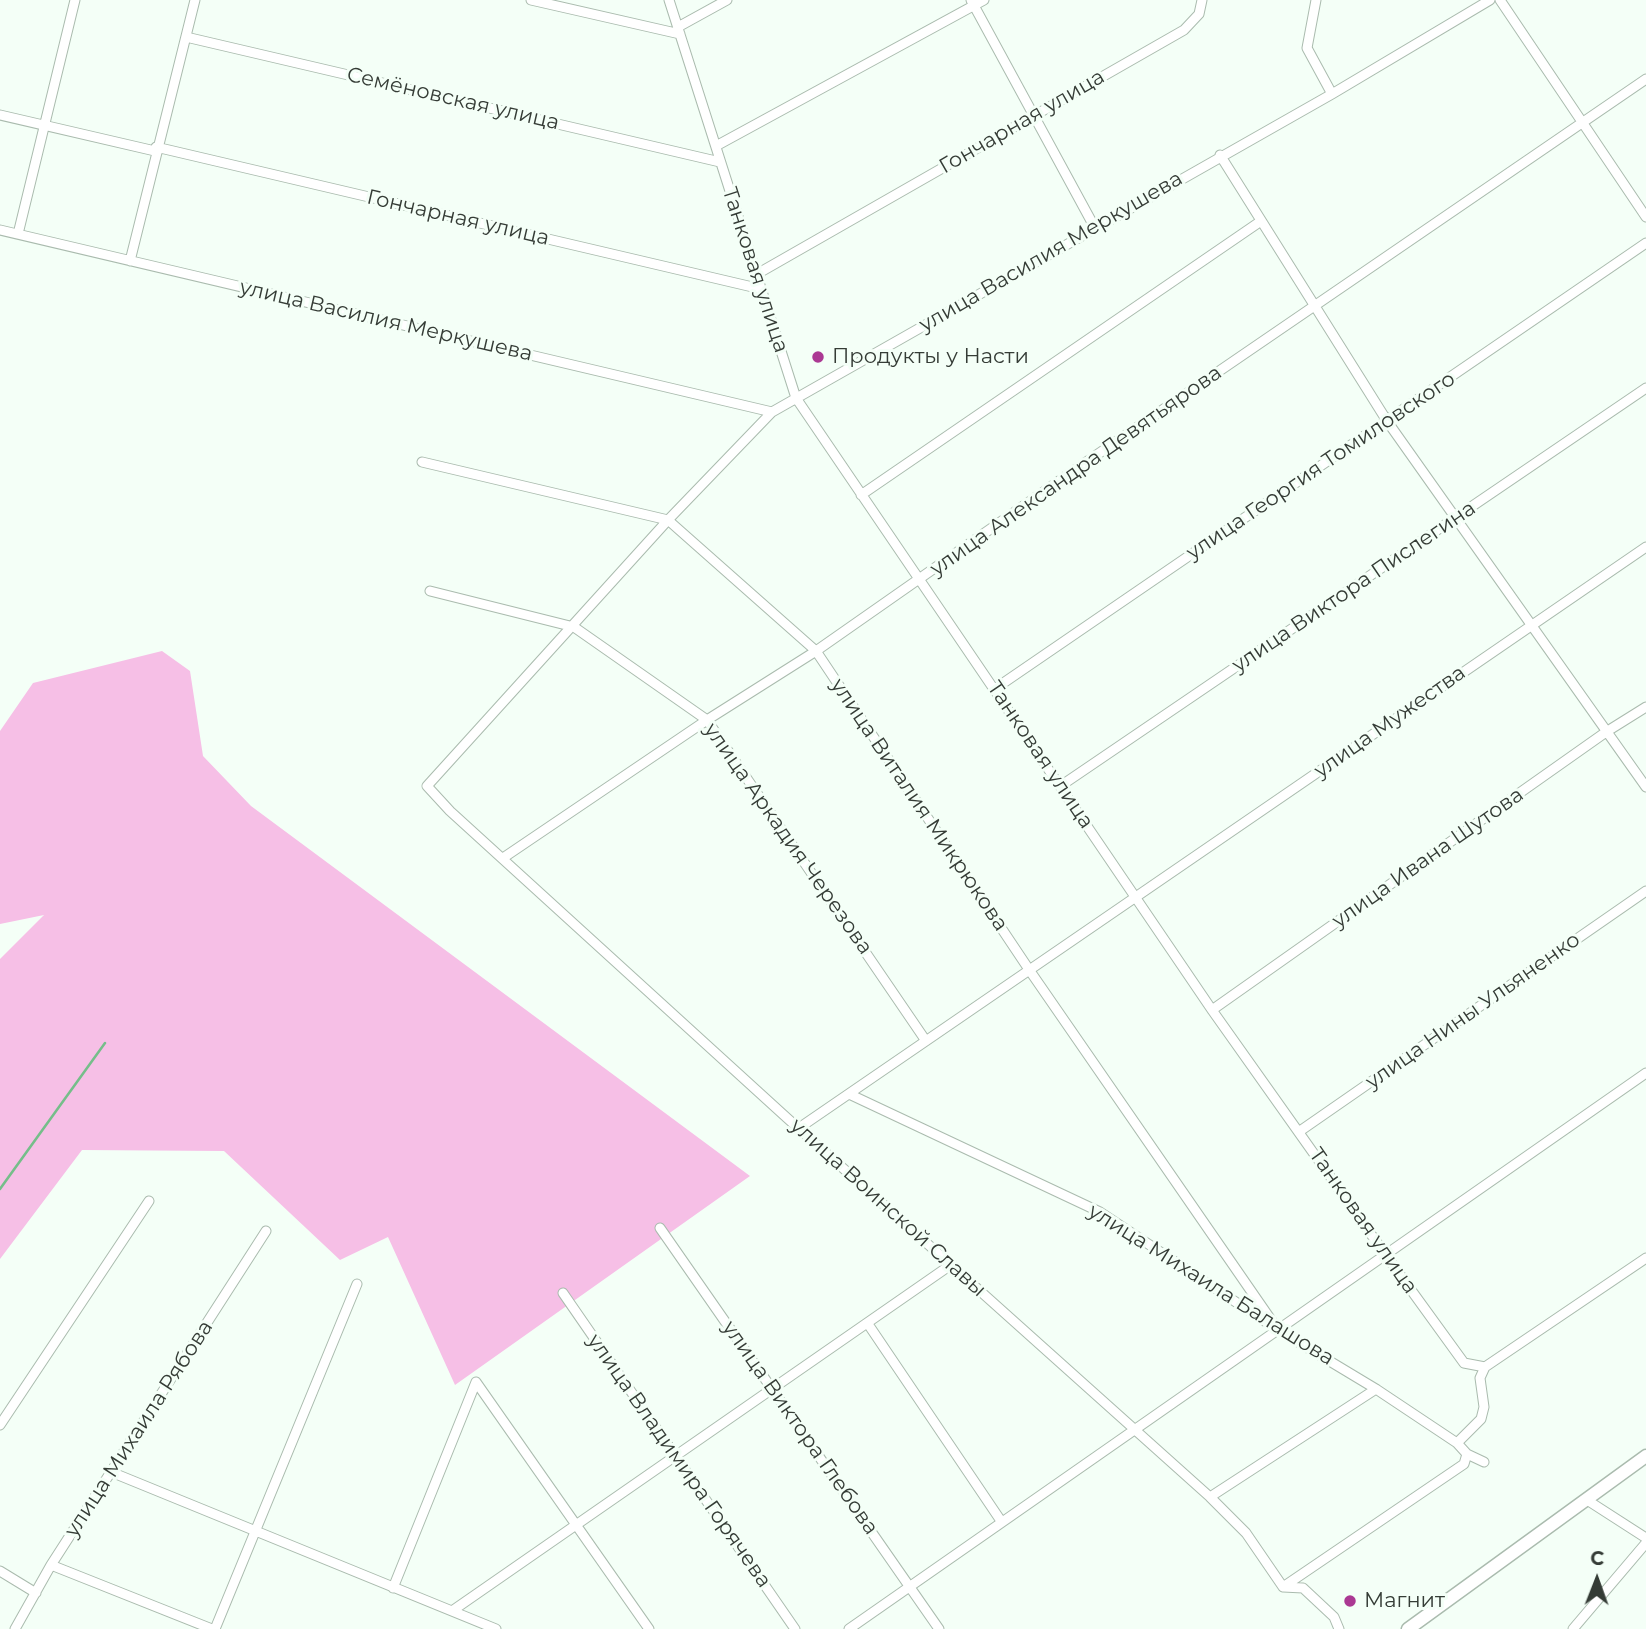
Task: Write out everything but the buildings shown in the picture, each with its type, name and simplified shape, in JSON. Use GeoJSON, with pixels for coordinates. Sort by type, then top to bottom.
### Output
{"type":"FeatureCollection","features":[{"type":"Feature","properties":{"kind":"street"},"geometry":{"type":"LineString","coordinates":[[18,234],[75,0]]}},
{"type":"Feature","properties":{"kind":"street"},"geometry":{"type":"LineString","coordinates":[[130,261],[155,149],[195,0]]}},
{"type":"Feature","properties":{"kind":"street"},"geometry":{"type":"LineString","coordinates":[[531,0],[679,30],[727,0]]}},
{"type":"Feature","properties":{"kind":"street","name":"Танковая улица"},"geometry":{"type":"LineString","coordinates":[[669,0],[796,398],[1062,785],[1212,1010],[1385,1254],[1464,1363],[1485,1367]]}},
{"type":"Feature","properties":{"kind":"street"},"geometry":{"type":"LineString","coordinates":[[716,146],[973,3],[984,0]]}},
{"type":"Feature","properties":{"kind":"street","name":"Гончарная улица"},"geometry":{"type":"LineString","coordinates":[[757,274],[1184,30],[1199,14],[1202,0]]}},
{"type":"Feature","properties":{"kind":"street"},"geometry":{"type":"LineString","coordinates":[[1316,0],[1307,48],[1332,94]]}},
{"type":"Feature","properties":{"kind":"street","name":"улица Василия Меркушева"},"geometry":{"type":"LineString","coordinates":[[427,786],[668,520],[772,412],[1220,155],[1332,94],[1490,0]]}},
{"type":"Feature","properties":{"kind":"street"},"geometry":{"type":"LineString","coordinates":[[1500,0],[1646,217]]}},
{"type":"Feature","properties":{"kind":"street"},"geometry":{"type":"LineString","coordinates":[[973,3],[1095,228]]}},
{"type":"Feature","properties":{"kind":"street","name":"Семёновская улица"},"geometry":{"type":"LineString","coordinates":[[186,37],[720,162]]}},
{"type":"Feature","properties":{"kind":"street","name":"улица Александра Девятьярова"},"geometry":{"type":"LineString","coordinates":[[503,858],[707,720],[816,651],[1646,79]]}},
{"type":"Feature","properties":{"kind":"street","name":"Гончарная улица"},"geometry":{"type":"LineString","coordinates":[[0,115],[761,289]]}},
{"type":"Feature","properties":{"kind":"street"},"geometry":{"type":"LineString","coordinates":[[1220,155],[1387,421],[1646,788]]}},
{"type":"Feature","properties":{"kind":"street"},"geometry":{"type":"LineString","coordinates":[[861,495],[1261,221]]}},
{"type":"Feature","properties":{"kind":"street","name":"улица Василия Меркушева"},"geometry":{"type":"LineString","coordinates":[[0,230],[772,412]]}},
{"type":"Feature","properties":{"kind":"street","name":"улица Георгия Томиловского"},"geometry":{"type":"LineString","coordinates":[[996,688],[1646,243]]}},
{"type":"Feature","properties":{"kind":"street","name":"улица Виктора Пислегина"},"geometry":{"type":"LineString","coordinates":[[1062,785],[1646,388]]}},
{"type":"Feature","properties":{"kind":"street","name":"улица Виталия Микрюкова"},"geometry":{"type":"LineString","coordinates":[[422,462],[668,520],[816,651],[1030,971],[1278,1330]]}},
{"type":"Feature","properties":{"kind":"street","name":"улица Мужества"},"geometry":{"type":"LineString","coordinates":[[799,1128],[1646,547]]}},
{"type":"Feature","properties":{"kind":"street","name":"улица Аркадия Черезова"},"geometry":{"type":"LineString","coordinates":[[430,591],[573,627],[707,720],[926,1041]]}},
{"type":"Feature","properties":{"kind":"street","name":"улица Ивана Шутова"},"geometry":{"type":"LineString","coordinates":[[1212,1010],[1606,732],[1646,707]]}},
{"type":"Feature","properties":{"kind":"street","name":"улица Воинской Славы"},"geometry":{"type":"LineString","coordinates":[[427,786],[799,1128],[1210,1497],[1246,1532],[1283,1587]]}},
{"type":"Feature","properties":{"kind":"street","name":"улица Нины Ульяненко"},"geometry":{"type":"LineString","coordinates":[[1300,1131],[1646,891]]}},
{"type":"Feature","properties":{"kind":"street"},"geometry":{"type":"LineString","coordinates":[[849,1629],[1646,1073]]}},
{"type":"Feature","properties":{"kind":"street","name":"улица Михаила Балашова"},"geometry":{"type":"LineString","coordinates":[[849,1094],[1100,1212],[1278,1330],[1376,1389],[1457,1443],[1467,1454],[1483,1462]]}},
{"type":"Feature","properties":{"kind":"street"},"geometry":{"type":"LineString","coordinates":[[0,1425],[149,1201]]}},
{"type":"Feature","properties":{"kind":"street","name":"улица Виктора Глебова"},"geometry":{"type":"LineString","coordinates":[[660,1228],[939,1629]]}},
{"type":"Feature","properties":{"kind":"street","name":"улица Михаила Рябова"},"geometry":{"type":"LineString","coordinates":[[15,1629],[51,1565],[266,1231]]}},
{"type":"Feature","properties":{"kind":"street"},"geometry":{"type":"LineString","coordinates":[[1457,1443],[1480,1419],[1484,1407],[1480,1378],[1485,1367],[1646,1258]]}},
{"type":"Feature","properties":{"kind":"street"},"geometry":{"type":"LineString","coordinates":[[452,1611],[952,1264]]}},
{"type":"Feature","properties":{"kind":"street"},"geometry":{"type":"LineString","coordinates":[[51,1565],[214,1629],[358,1284]]}},
{"type":"Feature","properties":{"kind":"street","name":"улица Владимира Горячева"},"geometry":{"type":"LineString","coordinates":[[563,1293],[795,1629]]}},
{"type":"Feature","properties":{"kind":"street"},"geometry":{"type":"LineString","coordinates":[[867,1324],[1001,1521]]}},
{"type":"Feature","properties":{"kind":"street"},"geometry":{"type":"LineString","coordinates":[[393,1588],[476,1382],[649,1629]]}},
{"type":"Feature","properties":{"kind":"street"},"geometry":{"type":"LineString","coordinates":[[1210,1497],[1376,1389]]}},
{"type":"Feature","properties":{"kind":"street"},"geometry":{"type":"LineString","coordinates":[[1283,1587],[1464,1464],[1467,1454]]}},
{"type":"Feature","properties":{"kind":"street"},"geometry":{"type":"LineString","coordinates":[[1408,1629],[1646,1456]]}},
{"type":"Feature","properties":{"kind":"street"},"geometry":{"type":"LineString","coordinates":[[111,1472],[496,1629]]}},
{"type":"Feature","properties":{"kind":"street"},"geometry":{"type":"LineString","coordinates":[[1587,1500],[1646,1538]]}},
{"type":"Feature","properties":{"kind":"street"},"geometry":{"type":"LineString","coordinates":[[1573,1629],[1646,1543]]}},
{"type":"Feature","properties":{"kind":"street"},"geometry":{"type":"LineString","coordinates":[[0,1571],[36,1593]]}},
{"type":"Feature","properties":{"kind":"street"},"geometry":{"type":"LineString","coordinates":[[1283,1587],[1303,1588],[1334,1617],[1339,1629]]}},
{"type":"Feature","properties":{"kind":"shaded area"},"geometry":{"type":"Polygon","coordinates":[[[162,651],[190,671],[203,756],[251,806],[750,1176],[455,1385],[388,1237],[340,1260],[224,1151],[82,1150],[0,1259],[0,959],[44,915],[0,924],[0,731],[33,683],[162,651]]]}},
{"type":"Feature","properties":{"kind":"waterway"},"geometry":{"type":"LineString","coordinates":[[0,1189],[105,1043]]}},
{"type":"Feature","properties":{"kind":"place","name":"Продукты у Насти"},"geometry":{"type":"Point","coordinates":[818,357]}},
{"type":"Feature","properties":{"kind":"place","name":"Магнит"},"geometry":{"type":"Point","coordinates":[1350,1601]}}]}
